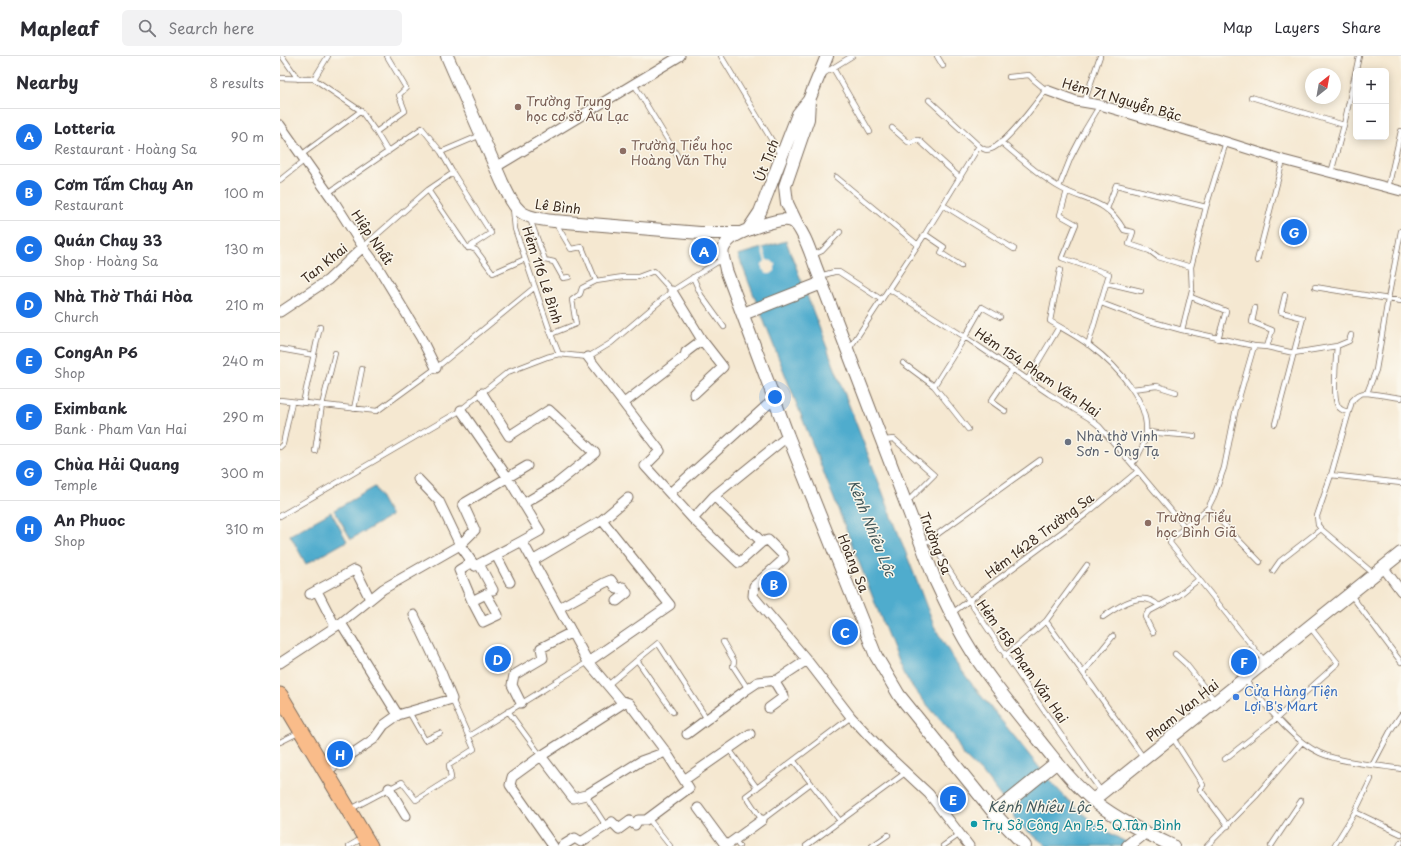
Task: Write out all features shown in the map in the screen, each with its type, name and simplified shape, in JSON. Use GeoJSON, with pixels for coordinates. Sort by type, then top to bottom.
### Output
{"type":"FeatureCollection","features":[{"type":"Feature","properties":{"kind":"main road"},"geometry":{"type":"LineString","coordinates":[[280,695],[367,842]]}},
{"type":"Feature","properties":{"kind":"street","name":"Lê Bình"},"geometry":{"type":"LineString","coordinates":[[447,56],[512,202],[520,212],[530,217],[554,221],[700,233],[725,234],[745,231]]}},
{"type":"Feature","properties":{"kind":"street"},"geometry":{"type":"LineString","coordinates":[[496,167],[634,84],[668,59],[680,56]]}},
{"type":"Feature","properties":{"kind":"street","name":"Út Tịch"},"geometry":{"type":"LineString","coordinates":[[745,231],[760,212],[798,114],[809,100],[827,56]]}},
{"type":"Feature","properties":{"kind":"street","name":"Hẻm 71 Nguyễn Bặc"},"geometry":{"type":"LineString","coordinates":[[1046,90],[1076,101],[1100,105],[1331,174],[1401,191]]}},
{"type":"Feature","properties":{"kind":"street","name":"Út Tịch"},"geometry":{"type":"LineString","coordinates":[[786,180],[808,119],[809,100]]}},
{"type":"Feature","properties":{"kind":"street","name":"Hiệp Nhất"},"geometry":{"type":"LineString","coordinates":[[280,125],[378,267],[417,332],[436,368]]}},
{"type":"Feature","properties":{"kind":"street","name":"Trường Sa"},"geometry":{"type":"LineString","coordinates":[[786,180],[785,192],[787,203],[811,256],[818,282],[848,351],[906,503],[926,543],[935,580],[966,641],[1053,765],[1074,782],[1098,797],[1120,818],[1137,839],[1173,846]]}},
{"type":"Feature","properties":{"kind":"street"},"geometry":{"type":"LineString","coordinates":[[723,256],[726,243],[734,236],[745,231],[783,220],[792,221],[798,226]]}},
{"type":"Feature","properties":{"kind":"street","name":"Hoàng Sa"},"geometry":{"type":"LineString","coordinates":[[700,233],[715,242],[723,256],[748,312],[774,399],[788,436],[876,656],[885,673],[899,695],[998,810],[1025,846]]}},
{"type":"Feature","properties":{"kind":"street","name":"Tan Khai"},"geometry":{"type":"LineString","coordinates":[[280,312],[328,280],[363,247]]}},
{"type":"Feature","properties":{"kind":"street"},"geometry":{"type":"LineString","coordinates":[[748,312],[818,282]]}},
{"type":"Feature","properties":{"kind":"street"},"geometry":{"type":"LineString","coordinates":[[672,291],[702,340],[723,367],[694,394]]}},
{"type":"Feature","properties":{"kind":"street"},"geometry":{"type":"LineString","coordinates":[[624,403],[685,356],[686,352],[702,340]]}},
{"type":"Feature","properties":{"kind":"street"},"geometry":{"type":"LineString","coordinates":[[588,357],[660,451],[645,466],[693,518],[739,563],[762,542],[768,540],[782,554],[784,559],[754,586],[753,596],[851,717],[882,750],[934,800],[970,846]]}},
{"type":"Feature","properties":{"kind":"street"},"geometry":{"type":"LineString","coordinates":[[482,393],[509,436],[549,410],[595,453],[555,485],[523,504]]}},
{"type":"Feature","properties":{"kind":"street"},"geometry":{"type":"LineString","coordinates":[[670,493],[774,399]]}},
{"type":"Feature","properties":{"kind":"street"},"geometry":{"type":"LineString","coordinates":[[461,410],[508,478],[540,532],[496,555],[459,570],[472,601]]}},
{"type":"Feature","properties":{"kind":"street"},"geometry":{"type":"LineString","coordinates":[[693,518],[714,496],[788,436]]}},
{"type":"Feature","properties":{"kind":"street"},"geometry":{"type":"LineString","coordinates":[[280,663],[338,624],[383,588],[460,545],[475,530],[463,504],[527,466]]}},
{"type":"Feature","properties":{"kind":"street"},"geometry":{"type":"LineString","coordinates":[[418,479],[439,501],[460,545],[475,563],[493,590]]}},
{"type":"Feature","properties":{"kind":"street"},"geometry":{"type":"LineString","coordinates":[[714,496],[762,542]]}},
{"type":"Feature","properties":{"kind":"street"},"geometry":{"type":"LineString","coordinates":[[534,560],[602,520],[628,498]]}},
{"type":"Feature","properties":{"kind":"street"},"geometry":{"type":"LineString","coordinates":[[588,662],[670,605],[602,520]]}},
{"type":"Feature","properties":{"kind":"street"},"geometry":{"type":"LineString","coordinates":[[522,541],[534,560],[588,662],[620,700],[629,703],[666,752],[689,788],[646,820],[638,820],[635,825],[630,821],[619,829],[612,822],[581,842],[575,838],[562,846]]}},
{"type":"Feature","properties":{"kind":"street","name":"Pham Van Hai"},"geometry":{"type":"LineString","coordinates":[[1098,797],[1401,553]]}},
{"type":"Feature","properties":{"kind":"street"},"geometry":{"type":"LineString","coordinates":[[496,555],[510,582]]}},
{"type":"Feature","properties":{"kind":"street"},"geometry":{"type":"LineString","coordinates":[[370,599],[355,571],[314,593],[338,624],[398,716]]}},
{"type":"Feature","properties":{"kind":"street"},"geometry":{"type":"LineString","coordinates":[[1378,571],[1401,591]]}},
{"type":"Feature","properties":{"kind":"street"},"geometry":{"type":"LineString","coordinates":[[559,608],[611,580],[617,589],[623,587],[627,593],[617,601]]}},
{"type":"Feature","properties":{"kind":"street"},"geometry":{"type":"LineString","coordinates":[[325,772],[374,739],[384,725],[398,716],[452,699],[442,672],[414,615]]}},
{"type":"Feature","properties":{"kind":"street"},"geometry":{"type":"LineString","coordinates":[[521,703],[512,685],[514,675],[543,658],[541,648],[572,632]]}},
{"type":"Feature","properties":{"kind":"street"},"geometry":{"type":"LineString","coordinates":[[687,734],[758,682],[777,680],[806,660]]}},
{"type":"Feature","properties":{"kind":"street"},"geometry":{"type":"LineString","coordinates":[[770,708],[784,697],[776,684],[777,680]]}},
{"type":"Feature","properties":{"kind":"street"},"geometry":{"type":"LineString","coordinates":[[553,846],[510,785],[512,777],[541,756],[625,702]]}},
{"type":"Feature","properties":{"kind":"street"},"geometry":{"type":"LineString","coordinates":[[684,780],[750,734]]}},
{"type":"Feature","properties":{"kind":"street"},"geometry":{"type":"LineString","coordinates":[[541,756],[573,798],[586,795],[641,761],[666,752]]}},
{"type":"Feature","properties":{"kind":"street"},"geometry":{"type":"LineString","coordinates":[[998,810],[1053,765]]}},
{"type":"Feature","properties":{"kind":"street"},"geometry":{"type":"LineString","coordinates":[[389,788],[406,816]]}},
{"type":"Feature","properties":{"kind":"street"},"geometry":{"type":"LineString","coordinates":[[698,808],[726,846],[737,843],[762,820]]}},
{"type":"Feature","properties":{"kind":"lane"},"geometry":{"type":"LineString","coordinates":[[282,56],[298,79]]}},
{"type":"Feature","properties":{"kind":"lane"},"geometry":{"type":"LineString","coordinates":[[314,79],[328,56]]}},
{"type":"Feature","properties":{"kind":"lane"},"geometry":{"type":"LineString","coordinates":[[376,132],[405,111],[399,95],[406,88],[387,56]]}},
{"type":"Feature","properties":{"kind":"lane"},"geometry":{"type":"LineString","coordinates":[[721,56],[782,157]]}},
{"type":"Feature","properties":{"kind":"lane"},"geometry":{"type":"LineString","coordinates":[[820,76],[852,56]]}},
{"type":"Feature","properties":{"kind":"lane"},"geometry":{"type":"LineString","coordinates":[[937,56],[943,66]]}},
{"type":"Feature","properties":{"kind":"lane"},"geometry":{"type":"LineString","coordinates":[[1084,103],[1100,56]]}},
{"type":"Feature","properties":{"kind":"lane"},"geometry":{"type":"LineString","coordinates":[[1331,174],[1344,125],[1359,56]]}},
{"type":"Feature","properties":{"kind":"lane"},"geometry":{"type":"LineString","coordinates":[[833,68],[870,132]]}},
{"type":"Feature","properties":{"kind":"lane"},"geometry":{"type":"LineString","coordinates":[[1009,77],[1029,75],[1046,90]]}},
{"type":"Feature","properties":{"kind":"lane"},"geometry":{"type":"LineString","coordinates":[[280,78],[314,79],[361,111],[388,152]]}},
{"type":"Feature","properties":{"kind":"lane"},"geometry":{"type":"LineString","coordinates":[[634,84],[678,157]]}},
{"type":"Feature","properties":{"kind":"lane","name":"Hẻm 71 Nguyễn Bặc"},"geometry":{"type":"LineString","coordinates":[[979,146],[988,150],[1002,142],[1046,90]]}},
{"type":"Feature","properties":{"kind":"lane"},"geometry":{"type":"LineString","coordinates":[[1251,97],[1344,125]]}},
{"type":"Feature","properties":{"kind":"lane"},"geometry":{"type":"LineString","coordinates":[[848,351],[918,245],[979,146],[929,100]]}},
{"type":"Feature","properties":{"kind":"lane"},"geometry":{"type":"LineString","coordinates":[[1059,187],[1082,137],[1100,105]]}},
{"type":"Feature","properties":{"kind":"lane"},"geometry":{"type":"LineString","coordinates":[[280,180],[303,158],[361,111]]}},
{"type":"Feature","properties":{"kind":"lane"},"geometry":{"type":"LineString","coordinates":[[328,193],[422,128],[441,152],[491,233],[468,248]]}},
{"type":"Feature","properties":{"kind":"lane"},"geometry":{"type":"LineString","coordinates":[[892,128],[908,142],[911,143],[919,140],[960,178]]}},
{"type":"Feature","properties":{"kind":"lane"},"geometry":{"type":"LineString","coordinates":[[441,152],[482,135]]}},
{"type":"Feature","properties":{"kind":"lane"},"geometry":{"type":"LineString","coordinates":[[1388,188],[1401,135]]}},
{"type":"Feature","properties":{"kind":"lane"},"geometry":{"type":"LineString","coordinates":[[1002,142],[1038,173],[1059,187],[1096,202],[1107,209],[1118,220],[1124,230],[1133,232],[1129,244],[1150,251],[1158,257],[1192,266]]}},
{"type":"Feature","properties":{"kind":"lane"},"geometry":{"type":"LineString","coordinates":[[1182,330],[1191,297],[1192,266],[1206,207],[1226,142]]}},
{"type":"Feature","properties":{"kind":"lane"},"geometry":{"type":"LineString","coordinates":[[1257,261],[1283,160]]}},
{"type":"Feature","properties":{"kind":"lane"},"geometry":{"type":"LineString","coordinates":[[363,247],[428,190],[453,173]]}},
{"type":"Feature","properties":{"kind":"lane"},"geometry":{"type":"LineString","coordinates":[[836,177],[918,245]]}},
{"type":"Feature","properties":{"kind":"lane"},"geometry":{"type":"LineString","coordinates":[[1107,209],[1116,185],[1206,207]]}},
{"type":"Feature","properties":{"kind":"lane"},"geometry":{"type":"LineString","coordinates":[[428,190],[468,248],[476,250],[493,273],[525,259]]}},
{"type":"Feature","properties":{"kind":"lane"},"geometry":{"type":"LineString","coordinates":[[1067,190],[1060,215],[1076,224],[1062,258],[1109,274],[1088,344]]}},
{"type":"Feature","properties":{"kind":"lane","name":"Hẻm 116 Lê Bình"},"geometry":{"type":"LineString","coordinates":[[512,202],[515,229],[559,354]]}},
{"type":"Feature","properties":{"kind":"lane"},"geometry":{"type":"LineString","coordinates":[[943,205],[1014,249]]}},
{"type":"Feature","properties":{"kind":"lane"},"geometry":{"type":"LineString","coordinates":[[530,217],[545,260],[554,262],[563,278],[570,277]]}},
{"type":"Feature","properties":{"kind":"lane"},"geometry":{"type":"LineString","coordinates":[[554,221],[571,249],[582,247],[596,280]]}},
{"type":"Feature","properties":{"kind":"lane"},"geometry":{"type":"LineString","coordinates":[[1367,393],[1376,370],[1401,231]]}},
{"type":"Feature","properties":{"kind":"lane"},"geometry":{"type":"LineString","coordinates":[[811,256],[822,252],[840,232]]}},
{"type":"Feature","properties":{"kind":"lane"},"geometry":{"type":"LineString","coordinates":[[925,234],[944,246],[941,253],[961,266]]}},
{"type":"Feature","properties":{"kind":"lane"},"geometry":{"type":"LineString","coordinates":[[280,516],[461,410],[508,372],[546,357],[559,354],[588,357],[611,343],[672,291],[723,256]]}},
{"type":"Feature","properties":{"kind":"lane"},"geometry":{"type":"LineString","coordinates":[[1060,270],[1050,321],[1088,344],[1125,378],[1143,412],[1146,432],[1144,443],[1132,464]]}},
{"type":"Feature","properties":{"kind":"lane"},"geometry":{"type":"LineString","coordinates":[[551,334],[576,324],[572,300],[580,294],[582,288],[596,280],[638,277],[654,271],[672,291]]}},
{"type":"Feature","properties":{"kind":"lane"},"geometry":{"type":"LineString","coordinates":[[818,282],[834,272],[839,272],[882,300]]}},
{"type":"Feature","properties":{"kind":"lane"},"geometry":{"type":"LineString","coordinates":[[694,277],[704,298],[724,328]]}},
{"type":"Feature","properties":{"kind":"lane"},"geometry":{"type":"LineString","coordinates":[[1107,282],[1141,291]]}},
{"type":"Feature","properties":{"kind":"lane"},"geometry":{"type":"LineString","coordinates":[[280,400],[377,411],[436,368],[535,287]]}},
{"type":"Feature","properties":{"kind":"lane"},"geometry":{"type":"LineString","coordinates":[[1315,287],[1401,301]]}},
{"type":"Feature","properties":{"kind":"lane","name":"Hẻm 154 Phạm Văn Hai"},"geometry":{"type":"LineString","coordinates":[[889,290],[965,336],[1099,426],[1185,527]]}},
{"type":"Feature","properties":{"kind":"lane"},"geometry":{"type":"LineString","coordinates":[[1275,424],[1303,318],[1281,312],[1285,295]]}},
{"type":"Feature","properties":{"kind":"lane"},"geometry":{"type":"LineString","coordinates":[[1191,297],[1226,311],[1218,339]]}},
{"type":"Feature","properties":{"kind":"lane"},"geometry":{"type":"LineString","coordinates":[[1101,303],[1146,320],[1182,330],[1218,339],[1294,353],[1337,346],[1349,341],[1352,335]]}},
{"type":"Feature","properties":{"kind":"lane"},"geometry":{"type":"LineString","coordinates":[[934,386],[982,307],[1000,317]]}},
{"type":"Feature","properties":{"kind":"lane"},"geometry":{"type":"LineString","coordinates":[[1255,308],[1252,322],[1272,330],[1267,347]]}},
{"type":"Feature","properties":{"kind":"lane"},"geometry":{"type":"LineString","coordinates":[[303,403],[320,327]]}},
{"type":"Feature","properties":{"kind":"lane"},"geometry":{"type":"LineString","coordinates":[[1028,379],[1058,327]]}},
{"type":"Feature","properties":{"kind":"lane"},"geometry":{"type":"LineString","coordinates":[[1254,346],[1236,408],[1223,473],[1214,496],[1208,508],[1171,539],[1170,543],[1265,662]]}},
{"type":"Feature","properties":{"kind":"lane"},"geometry":{"type":"LineString","coordinates":[[1337,346],[1336,404],[1341,410],[1348,412]]}},
{"type":"Feature","properties":{"kind":"lane"},"geometry":{"type":"LineString","coordinates":[[280,349],[314,355]]}},
{"type":"Feature","properties":{"kind":"lane"},"geometry":{"type":"LineString","coordinates":[[315,451],[322,405],[335,353]]}},
{"type":"Feature","properties":{"kind":"lane"},"geometry":{"type":"LineString","coordinates":[[903,363],[934,386],[968,430]]}},
{"type":"Feature","properties":{"kind":"lane"},"geometry":{"type":"LineString","coordinates":[[354,409],[362,369]]}},
{"type":"Feature","properties":{"kind":"lane"},"geometry":{"type":"LineString","coordinates":[[1005,411],[991,401],[1013,369]]}},
{"type":"Feature","properties":{"kind":"lane"},"geometry":{"type":"LineString","coordinates":[[1132,389],[1157,386],[1176,392]]}},
{"type":"Feature","properties":{"kind":"lane"},"geometry":{"type":"LineString","coordinates":[[1378,571],[1322,529],[1318,525],[1317,516],[1331,475],[1352,401],[1361,393],[1401,398]]}},
{"type":"Feature","properties":{"kind":"lane"},"geometry":{"type":"LineString","coordinates":[[280,447],[283,444],[292,402]]}},
{"type":"Feature","properties":{"kind":"lane"},"geometry":{"type":"LineString","coordinates":[[1146,432],[1194,436]]}},
{"type":"Feature","properties":{"kind":"lane"},"geometry":{"type":"LineString","coordinates":[[882,440],[894,439],[934,476],[906,503]]}},
{"type":"Feature","properties":{"kind":"lane"},"geometry":{"type":"LineString","coordinates":[[926,543],[1040,460]]}},
{"type":"Feature","properties":{"kind":"lane","name":"Hẻm 1428 Trường Sa"},"geometry":{"type":"LineString","coordinates":[[951,614],[1085,515],[1138,471]]}},
{"type":"Feature","properties":{"kind":"lane"},"geometry":{"type":"LineString","coordinates":[[1331,475],[1401,483]]}},
{"type":"Feature","properties":{"kind":"lane"},"geometry":{"type":"LineString","coordinates":[[1208,508],[1260,562]]}},
{"type":"Feature","properties":{"kind":"lane"},"geometry":{"type":"LineString","coordinates":[[1273,571],[1280,561],[1322,529]]}},
{"type":"Feature","properties":{"kind":"lane","name":"Hẻm 158 Phạm Văn Hai"},"geometry":{"type":"LineString","coordinates":[[926,543],[968,601],[1098,797]]}},
{"type":"Feature","properties":{"kind":"lane"},"geometry":{"type":"LineString","coordinates":[[1005,656],[1046,621],[1087,565]]}},
{"type":"Feature","properties":{"kind":"lane"},"geometry":{"type":"LineString","coordinates":[[1153,633],[1145,615],[1178,596],[1199,580]]}},
{"type":"Feature","properties":{"kind":"lane"},"geometry":{"type":"LineString","coordinates":[[1350,593],[1401,662]]}},
{"type":"Feature","properties":{"kind":"lane"},"geometry":{"type":"LineString","coordinates":[[1103,617],[1122,604],[1138,599],[1148,599],[1159,606]]}},
{"type":"Feature","properties":{"kind":"lane"},"geometry":{"type":"LineString","coordinates":[[1046,621],[1144,759]]}},
{"type":"Feature","properties":{"kind":"lane"},"geometry":{"type":"LineString","coordinates":[[1225,759],[1277,718],[1338,663],[1309,626]]}},
{"type":"Feature","properties":{"kind":"lane"},"geometry":{"type":"LineString","coordinates":[[1083,673],[1113,636]]}},
{"type":"Feature","properties":{"kind":"lane"},"geometry":{"type":"LineString","coordinates":[[723,642],[734,661],[733,666],[748,689]]}},
{"type":"Feature","properties":{"kind":"lane"},"geometry":{"type":"LineString","coordinates":[[608,685],[658,643],[707,719]]}},
{"type":"Feature","properties":{"kind":"lane"},"geometry":{"type":"LineString","coordinates":[[1175,654],[1186,664],[1216,702]]}},
{"type":"Feature","properties":{"kind":"lane"},"geometry":{"type":"LineString","coordinates":[[637,660],[673,712]]}},
{"type":"Feature","properties":{"kind":"lane"},"geometry":{"type":"LineString","coordinates":[[469,736],[588,662]]}},
{"type":"Feature","properties":{"kind":"lane"},"geometry":{"type":"LineString","coordinates":[[1244,679],[1277,718],[1302,742],[1313,749],[1328,756],[1401,769]]}},
{"type":"Feature","properties":{"kind":"lane"},"geometry":{"type":"LineString","coordinates":[[348,810],[402,782],[416,800],[451,778],[448,765],[474,749],[452,699]]}},
{"type":"Feature","properties":{"kind":"lane"},"geometry":{"type":"LineString","coordinates":[[508,711],[541,756]]}},
{"type":"Feature","properties":{"kind":"lane"},"geometry":{"type":"LineString","coordinates":[[409,712],[425,740],[440,733]]}},
{"type":"Feature","properties":{"kind":"lane"},"geometry":{"type":"LineString","coordinates":[[1373,764],[1392,728],[1401,715]]}},
{"type":"Feature","properties":{"kind":"lane"},"geometry":{"type":"LineString","coordinates":[[811,783],[762,820],[746,796],[851,717]]}},
{"type":"Feature","properties":{"kind":"lane"},"geometry":{"type":"LineString","coordinates":[[280,742],[301,732]]}},
{"type":"Feature","properties":{"kind":"lane"},"geometry":{"type":"LineString","coordinates":[[1172,736],[1203,785],[1200,789],[1228,826]]}},
{"type":"Feature","properties":{"kind":"lane"},"geometry":{"type":"LineString","coordinates":[[1208,846],[1256,796],[1302,742]]}},
{"type":"Feature","properties":{"kind":"lane"},"geometry":{"type":"LineString","coordinates":[[729,748],[757,788]]}},
{"type":"Feature","properties":{"kind":"lane"},"geometry":{"type":"LineString","coordinates":[[794,761],[840,821]]}},
{"type":"Feature","properties":{"kind":"lane"},"geometry":{"type":"LineString","coordinates":[[806,846],[905,773]]}},
{"type":"Feature","properties":{"kind":"lane"},"geometry":{"type":"LineString","coordinates":[[1334,846],[1355,812],[1371,779]]}},
{"type":"Feature","properties":{"kind":"lane"},"geometry":{"type":"LineString","coordinates":[[586,795],[606,826]]}},
{"type":"Feature","properties":{"kind":"lane"},"geometry":{"type":"LineString","coordinates":[[1271,846],[1301,801]]}},
{"type":"Feature","properties":{"kind":"lane"},"geometry":{"type":"LineString","coordinates":[[1355,812],[1401,834]]}},
{"type":"Feature","properties":{"kind":"lane"},"geometry":{"type":"LineString","coordinates":[[648,818],[670,846]]}},
{"type":"Feature","properties":{"kind":"lane"},"geometry":{"type":"LineString","coordinates":[[943,846],[960,834]]}},
{"type":"Feature","properties":{"kind":"lane"},"geometry":{"type":"LineString","coordinates":[[872,846],[888,835]]}},
{"type":"Feature","properties":{"kind":"lane"},"geometry":{"type":"LineString","coordinates":[[349,846],[367,842]]}},
{"type":"Feature","properties":{"kind":"lane"},"geometry":{"type":"LineString","coordinates":[[1399,846],[1401,842]]}},
{"type":"Feature","properties":{"kind":"water","name":"Kênh Nhiêu Lộc"},"geometry":{"type":"Polygon","coordinates":[[[786,241],[934,626],[952,656],[971,683],[1067,799],[1092,821],[1109,833],[1133,846],[1047,846],[1017,823],[1013,813],[985,776],[962,754],[954,736],[917,693],[904,675],[738,255],[786,241]]]}},
{"type":"Feature","properties":{"kind":"water"},"geometry":{"type":"Polygon","coordinates":[[[375,487],[391,516],[351,539],[334,510],[375,487]]]}},
{"type":"Feature","properties":{"kind":"water"},"geometry":{"type":"Polygon","coordinates":[[[331,512],[347,541],[306,564],[290,535],[331,512]]]}},
{"type":"Feature","properties":{"kind":"pier"},"geometry":{"type":"Polygon","coordinates":[[[761,248],[763,248],[767,260],[772,261],[775,264],[775,271],[771,274],[767,274],[762,269],[762,264],[765,261],[761,248]]]}},
{"type":"Feature","properties":{"kind":"place","name":"Trường Trung học cơ sở Âu Lạc"},"geometry":{"type":"Point","coordinates":[518,107]}},
{"type":"Feature","properties":{"kind":"place","name":"Trường Tiểu học Hoàng Văn Thụ"},"geometry":{"type":"Point","coordinates":[623,151]}},
{"type":"Feature","properties":{"kind":"place","name":"Chùa Hải Quang"},"geometry":{"type":"Point","coordinates":[1294,232]}},
{"type":"Feature","properties":{"kind":"place","name":"Lotteria"},"geometry":{"type":"Point","coordinates":[704,251]}},
{"type":"Feature","properties":{"kind":"place","name":"Nhà thờ Vinh Sơn - Ông Tạ"},"geometry":{"type":"Point","coordinates":[1068,442]}},
{"type":"Feature","properties":{"kind":"place","name":"Trường Tiểu học Bình Giã"},"geometry":{"type":"Point","coordinates":[1148,523]}},
{"type":"Feature","properties":{"kind":"place","name":"Cơm Tấm Chay An"},"geometry":{"type":"Point","coordinates":[774,584]}},
{"type":"Feature","properties":{"kind":"place","name":"Quán Chay 33"},"geometry":{"type":"Point","coordinates":[845,632]}},
{"type":"Feature","properties":{"kind":"place","name":"Nhà Thờ Thái Hòa"},"geometry":{"type":"Point","coordinates":[498,659]}},
{"type":"Feature","properties":{"kind":"place","name":"Eximbank"},"geometry":{"type":"Point","coordinates":[1244,662]}},
{"type":"Feature","properties":{"kind":"place","name":"Cửa Hàng Tiện Lợi B's Mart"},"geometry":{"type":"Point","coordinates":[1236,697]}},
{"type":"Feature","properties":{"kind":"place","name":"An Phuoc"},"geometry":{"type":"Point","coordinates":[340,754]}},
{"type":"Feature","properties":{"kind":"place","name":"CongAn P6"},"geometry":{"type":"Point","coordinates":[953,799]}},
{"type":"Feature","properties":{"kind":"place","name":"Trụ Sở Công An P.5, Q.Tân Bình"},"geometry":{"type":"Point","coordinates":[974,824]}}]}
